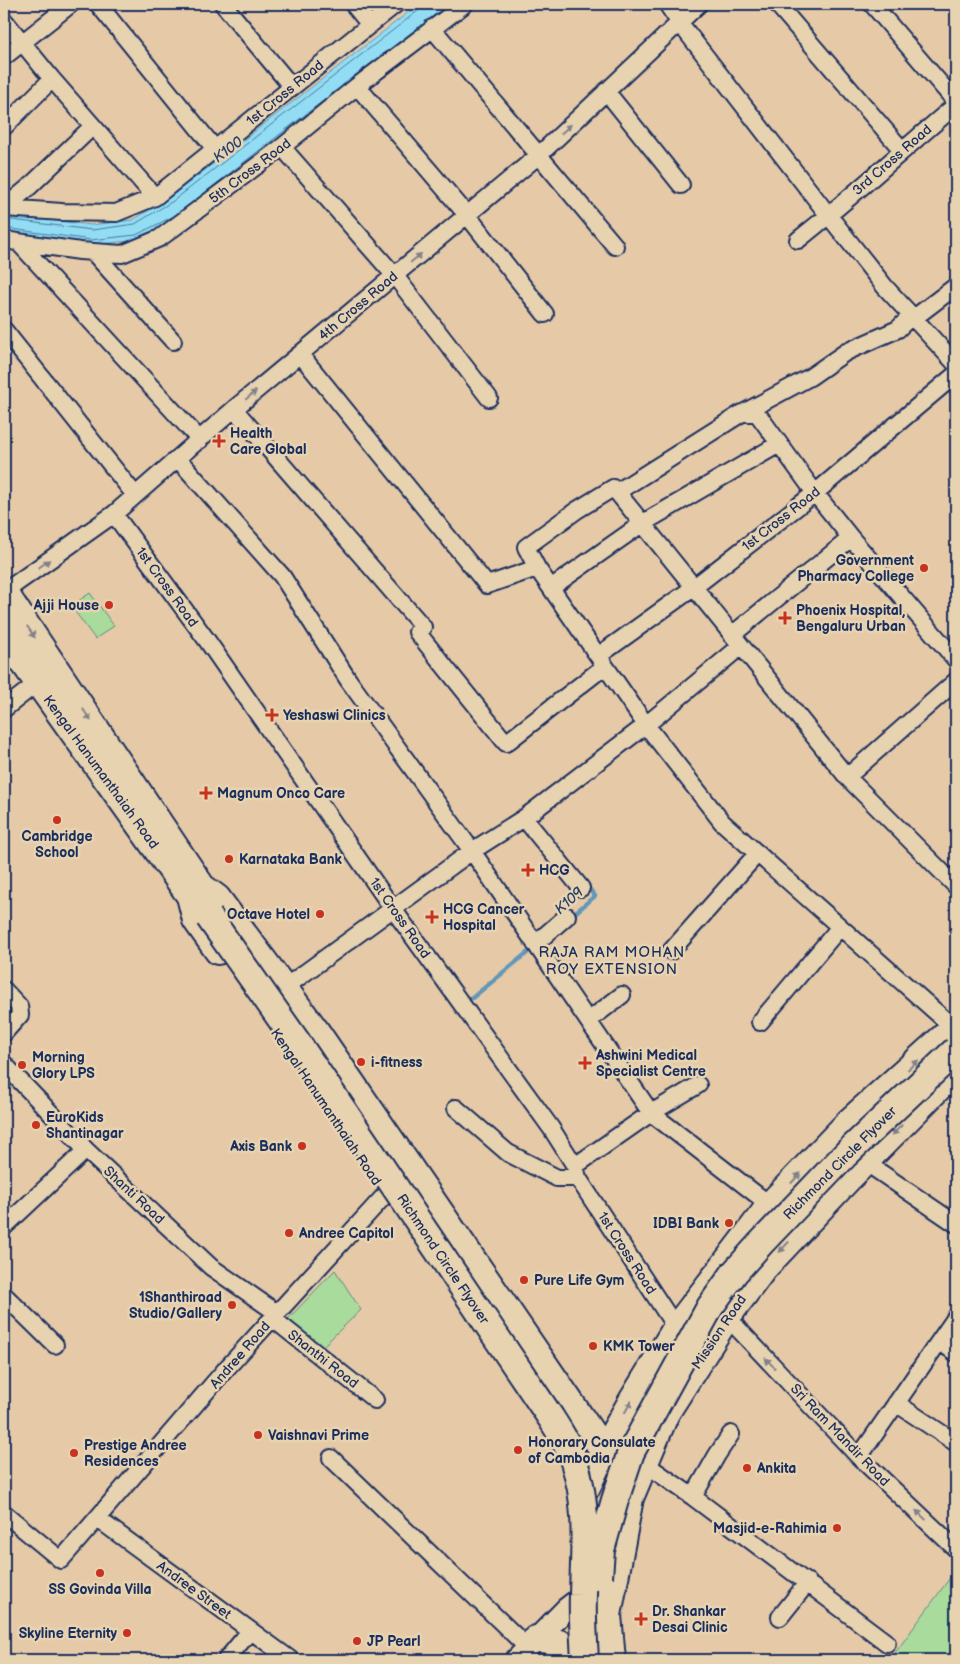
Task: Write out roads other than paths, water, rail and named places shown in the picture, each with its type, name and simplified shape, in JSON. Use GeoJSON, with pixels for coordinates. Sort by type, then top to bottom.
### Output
{"type":"FeatureCollection","features":[{"type":"Feature","properties":{"kind":"main road","name":"Kengal Hanumanthaiah Road"},"geometry":{"type":"LineString","coordinates":[[4,592],[196,892],[196,920],[332,1111],[386,1194],[586,1487]]}},
{"type":"Feature","properties":{"kind":"main road","name":"Kengal Hanumanthaiah Road"},"geometry":{"type":"LineString","coordinates":[[4,635],[37,682],[196,892],[217,898],[326,1044],[604,1450],[636,1482]]}},
{"type":"Feature","properties":{"kind":"main road","name":"Richmond Circle Flyover"},"geometry":{"type":"LineString","coordinates":[[196,892],[568,1426],[584,1457],[593,1492],[602,1550]]}},
{"type":"Feature","properties":{"kind":"main road","name":"Richmond Circle Flyover"},"geometry":{"type":"LineString","coordinates":[[212,913],[568,1446],[575,1463],[583,1494],[586,1522],[583,1614],[588,1659]]}},
{"type":"Feature","properties":{"kind":"main road","name":"Richmond Circle Flyover"},"geometry":{"type":"LineString","coordinates":[[588,1659],[598,1613],[602,1550],[615,1500],[631,1452],[710,1308],[735,1272],[956,1034]]}},
{"type":"Feature","properties":{"kind":"main road"},"geometry":{"type":"LineString","coordinates":[[588,1659],[577,1600],[586,1487],[604,1450],[633,1399],[676,1328],[770,1206],[849,1122],[956,1034]]}},
{"type":"Feature","properties":{"kind":"main road","name":"Mission Road"},"geometry":{"type":"LineString","coordinates":[[612,1660],[608,1615],[636,1482],[666,1413],[727,1317],[764,1268],[956,1070]]}},
{"type":"Feature","properties":{"kind":"main road"},"geometry":{"type":"LineString","coordinates":[[586,1487],[636,1482]]}},
{"type":"Feature","properties":{"kind":"main road"},"geometry":{"type":"LineString","coordinates":[[527,1649],[542,1638],[558,1643],[588,1659]]}},
{"type":"Feature","properties":{"kind":"street"},"geometry":{"type":"LineString","coordinates":[[4,57],[70,4]]}},
{"type":"Feature","properties":{"kind":"street"},"geometry":{"type":"LineString","coordinates":[[98,4],[215,149]]}},
{"type":"Feature","properties":{"kind":"street"},"geometry":{"type":"LineString","coordinates":[[223,4],[292,87]]}},
{"type":"Feature","properties":{"kind":"street"},"geometry":{"type":"LineString","coordinates":[[353,4],[370,25]]}},
{"type":"Feature","properties":{"kind":"street","name":"1st Cross Road"},"geometry":{"type":"LineString","coordinates":[[4,208],[116,213],[155,197],[396,4]]}},
{"type":"Feature","properties":{"kind":"street","name":"5th Cross Road"},"geometry":{"type":"LineString","coordinates":[[11,241],[122,254],[160,238],[282,147],[357,86],[465,4]]}},
{"type":"Feature","properties":{"kind":"street"},"geometry":{"type":"LineString","coordinates":[[667,4],[828,216],[885,287],[956,364]]}},
{"type":"Feature","properties":{"kind":"street","name":"4th Cross Road"},"geometry":{"type":"LineString","coordinates":[[4,592],[114,514],[234,409],[539,155],[700,4]]}},
{"type":"Feature","properties":{"kind":"street"},"geometry":{"type":"LineString","coordinates":[[777,4],[902,150]]}},
{"type":"Feature","properties":{"kind":"street"},"geometry":{"type":"LineString","coordinates":[[872,4],[956,103]]}},
{"type":"Feature","properties":{"kind":"street"},"geometry":{"type":"LineString","coordinates":[[4,20],[52,79],[155,197]]}},
{"type":"Feature","properties":{"kind":"street"},"geometry":{"type":"LineString","coordinates":[[432,28],[614,246]]}},
{"type":"Feature","properties":{"kind":"street"},"geometry":{"type":"LineString","coordinates":[[4,126],[52,79]]}},
{"type":"Feature","properties":{"kind":"street"},"geometry":{"type":"LineString","coordinates":[[357,86],[467,215],[545,314]]}},
{"type":"Feature","properties":{"kind":"street"},"geometry":{"type":"LineString","coordinates":[[606,91],[681,185]]}},
{"type":"Feature","properties":{"kind":"street","name":"3rd Cross Road"},"geometry":{"type":"LineString","coordinates":[[798,240],[828,216],[956,103]]}},
{"type":"Feature","properties":{"kind":"street"},"geometry":{"type":"LineString","coordinates":[[4,208],[94,126]]}},
{"type":"Feature","properties":{"kind":"street"},"geometry":{"type":"LineString","coordinates":[[282,147],[395,276],[488,398]]}},
{"type":"Feature","properties":{"kind":"street"},"geometry":{"type":"LineString","coordinates":[[11,241],[200,440]]}},
{"type":"Feature","properties":{"kind":"street"},"geometry":{"type":"LineString","coordinates":[[93,252],[173,341]]}},
{"type":"Feature","properties":{"kind":"street"},"geometry":{"type":"LineString","coordinates":[[617,492],[742,413],[810,377],[846,352],[898,329],[956,286]]}},
{"type":"Feature","properties":{"kind":"street"},"geometry":{"type":"LineString","coordinates":[[4,330],[135,495]]}},
{"type":"Feature","properties":{"kind":"street"},"geometry":{"type":"LineString","coordinates":[[300,354],[487,585],[537,568]]}},
{"type":"Feature","properties":{"kind":"street","name":"1st Cross Road"},"geometry":{"type":"LineString","coordinates":[[234,409],[423,628],[417,632],[506,743],[602,661],[815,493],[956,374]]}},
{"type":"Feature","properties":{"kind":"street"},"geometry":{"type":"LineString","coordinates":[[742,413],[757,413],[815,493],[851,538],[956,660]]}},
{"type":"Feature","properties":{"kind":"street"},"geometry":{"type":"LineString","coordinates":[[552,587],[643,523],[779,444]]}},
{"type":"Feature","properties":{"kind":"street"},"geometry":{"type":"LineString","coordinates":[[178,459],[282,576],[348,680],[472,851],[651,1113],[770,1206]]}},
{"type":"Feature","properties":{"kind":"street"},"geometry":{"type":"LineString","coordinates":[[956,886],[847,777],[693,588],[643,523],[612,488],[526,547],[537,568],[646,725],[722,822],[956,1034]]}},
{"type":"Feature","properties":{"kind":"street","name":"1st Cross Road"},"geometry":{"type":"LineString","coordinates":[[114,514],[206,640],[392,909],[551,1128],[576,1172],[676,1328]]}},
{"type":"Feature","properties":{"kind":"street"},"geometry":{"type":"LineString","coordinates":[[284,988],[472,851],[524,818],[646,725],[736,640],[851,538]]}},
{"type":"Feature","properties":{"kind":"street"},"geometry":{"type":"LineString","coordinates":[[847,777],[956,681]]}},
{"type":"Feature","properties":{"kind":"street"},"geometry":{"type":"LineString","coordinates":[[4,709],[37,682]]}},
{"type":"Feature","properties":{"kind":"street"},"geometry":{"type":"LineString","coordinates":[[524,818],[581,888]]}},
{"type":"Feature","properties":{"kind":"street"},"geometry":{"type":"LineString","coordinates":[[670,951],[757,854]]}},
{"type":"Feature","properties":{"kind":"street"},"geometry":{"type":"LineString","coordinates":[[535,944],[567,916]]}},
{"type":"Feature","properties":{"kind":"street"},"geometry":{"type":"LineString","coordinates":[[760,1022],[840,927]]}},
{"type":"Feature","properties":{"kind":"street"},"geometry":{"type":"LineString","coordinates":[[4,990],[18,1006],[20,1015],[4,1033]]}},
{"type":"Feature","properties":{"kind":"street"},"geometry":{"type":"LineString","coordinates":[[588,1021],[622,995]]}},
{"type":"Feature","properties":{"kind":"street","name":"Shanti Road"},"geometry":{"type":"LineString","coordinates":[[4,1064],[86,1150],[211,1267],[274,1316]]}},
{"type":"Feature","properties":{"kind":"street"},"geometry":{"type":"LineString","coordinates":[[456,1108],[508,1153],[557,1178],[576,1172],[651,1113],[698,1085]]}},
{"type":"Feature","properties":{"kind":"street"},"geometry":{"type":"LineString","coordinates":[[4,1227],[86,1150]]}},
{"type":"Feature","properties":{"kind":"street"},"geometry":{"type":"LineString","coordinates":[[865,1162],[956,1224]]}},
{"type":"Feature","properties":{"kind":"street","name":"Andree Road"},"geometry":{"type":"LineString","coordinates":[[4,1514],[61,1560],[274,1316],[386,1194]]}},
{"type":"Feature","properties":{"kind":"street"},"geometry":{"type":"LineString","coordinates":[[4,1295],[55,1345]]}},
{"type":"Feature","properties":{"kind":"street","name":"Shanthi Road"},"geometry":{"type":"LineString","coordinates":[[274,1316],[375,1400]]}},
{"type":"Feature","properties":{"kind":"street"},"geometry":{"type":"LineString","coordinates":[[859,1457],[940,1342],[956,1316]]}},
{"type":"Feature","properties":{"kind":"street","name":"Sri Ram Mandir Road"},"geometry":{"type":"LineString","coordinates":[[727,1317],[859,1457],[956,1549]]}},
{"type":"Feature","properties":{"kind":"street"},"geometry":{"type":"LineString","coordinates":[[940,1342],[956,1353]]}},
{"type":"Feature","properties":{"kind":"street"},"geometry":{"type":"LineString","coordinates":[[896,1403],[956,1443]]}},
{"type":"Feature","properties":{"kind":"street"},"geometry":{"type":"LineString","coordinates":[[693,1497],[731,1434]]}},
{"type":"Feature","properties":{"kind":"street"},"geometry":{"type":"LineString","coordinates":[[331,1458],[527,1649],[577,1600],[617,1572]]}},
{"type":"Feature","properties":{"kind":"street"},"geometry":{"type":"LineString","coordinates":[[636,1482],[693,1497],[887,1643]]}},
{"type":"Feature","properties":{"kind":"street","name":"Andree Street"},"geometry":{"type":"LineString","coordinates":[[98,1519],[291,1660]]}},
{"type":"Feature","properties":{"kind":"street"},"geometry":{"type":"LineString","coordinates":[[780,1617],[808,1582]]}},
{"type":"Feature","properties":{"kind":"street"},"geometry":{"type":"LineString","coordinates":[[226,1660],[250,1631]]}},
{"type":"Feature","properties":{"kind":"water","name":"K100"},"geometry":{"type":"Polygon","coordinates":[[[419,4],[457,4],[176,221],[138,240],[91,245],[4,233],[4,214],[91,225],[133,220],[170,197],[419,4]]]}},
{"type":"Feature","properties":{"kind":"waterway","name":"K109"},"geometry":{"type":"LineString","coordinates":[[570,917],[595,896],[586,885]]}},
{"type":"Feature","properties":{"kind":"waterway","name":"K109"},"geometry":{"type":"LineString","coordinates":[[472,998],[527,953]]}},
{"type":"Feature","properties":{"kind":"place","name":"Health Care Global"},"geometry":{"type":"Point","coordinates":[219,441]}},
{"type":"Feature","properties":{"kind":"place","name":"Government Pharmacy College"},"geometry":{"type":"Point","coordinates":[924,568]}},
{"type":"Feature","properties":{"kind":"place","name":"Ajji House"},"geometry":{"type":"Point","coordinates":[109,605]}},
{"type":"Feature","properties":{"kind":"place","name":"Phoenix Hospital, Bengaluru Urban"},"geometry":{"type":"Point","coordinates":[785,618]}},
{"type":"Feature","properties":{"kind":"place","name":"Yeshaswi Clinics"},"geometry":{"type":"Point","coordinates":[272,715]}},
{"type":"Feature","properties":{"kind":"place","name":"Magnum Onco Care"},"geometry":{"type":"Point","coordinates":[206,793]}},
{"type":"Feature","properties":{"kind":"place","name":"Cambridge School"},"geometry":{"type":"Point","coordinates":[57,820]}},
{"type":"Feature","properties":{"kind":"place","name":"Karnataka Bank"},"geometry":{"type":"Point","coordinates":[229,859]}},
{"type":"Feature","properties":{"kind":"place","name":"HCG"},"geometry":{"type":"Point","coordinates":[528,870]}},
{"type":"Feature","properties":{"kind":"place","name":"Octave Hotel"},"geometry":{"type":"Point","coordinates":[320,914]}},
{"type":"Feature","properties":{"kind":"place","name":"HCG Cancer Hospital"},"geometry":{"type":"Point","coordinates":[432,917]}},
{"type":"Feature","properties":{"kind":"place","name":"i-fitness"},"geometry":{"type":"Point","coordinates":[361,1062]}},
{"type":"Feature","properties":{"kind":"place","name":"Ashwini Medical Specialist Centre"},"geometry":{"type":"Point","coordinates":[585,1063]}},
{"type":"Feature","properties":{"kind":"place","name":"Morning Glory LPS"},"geometry":{"type":"Point","coordinates":[22,1065]}},
{"type":"Feature","properties":{"kind":"place","name":"EuroKids Shantinagar"},"geometry":{"type":"Point","coordinates":[36,1125]}},
{"type":"Feature","properties":{"kind":"place","name":"Axis Bank"},"geometry":{"type":"Point","coordinates":[302,1146]}},
{"type":"Feature","properties":{"kind":"place","name":"IDBI Bank"},"geometry":{"type":"Point","coordinates":[729,1223]}},
{"type":"Feature","properties":{"kind":"place","name":"Andree Capitol"},"geometry":{"type":"Point","coordinates":[289,1233]}},
{"type":"Feature","properties":{"kind":"place","name":"Pure Life Gym"},"geometry":{"type":"Point","coordinates":[524,1280]}},
{"type":"Feature","properties":{"kind":"place","name":"1Shanthiroad Studio/Gallery"},"geometry":{"type":"Point","coordinates":[232,1305]}},
{"type":"Feature","properties":{"kind":"place","name":"KMK Tower"},"geometry":{"type":"Point","coordinates":[593,1346]}},
{"type":"Feature","properties":{"kind":"place","name":"Vaishnavi Prime"},"geometry":{"type":"Point","coordinates":[258,1435]}},
{"type":"Feature","properties":{"kind":"place","name":"Honorary Consulate of Cambodia"},"geometry":{"type":"Point","coordinates":[518,1450]}},
{"type":"Feature","properties":{"kind":"place","name":"Prestige Andree Residences"},"geometry":{"type":"Point","coordinates":[74,1453]}},
{"type":"Feature","properties":{"kind":"place","name":"Ankita"},"geometry":{"type":"Point","coordinates":[747,1468]}},
{"type":"Feature","properties":{"kind":"place","name":"Masjid-e-Rahimia"},"geometry":{"type":"Point","coordinates":[837,1528]}},
{"type":"Feature","properties":{"kind":"place","name":"SS Govinda Villa"},"geometry":{"type":"Point","coordinates":[100,1573]}},
{"type":"Feature","properties":{"kind":"place","name":"Dr. Shankar Desai Clinic"},"geometry":{"type":"Point","coordinates":[641,1619]}},
{"type":"Feature","properties":{"kind":"place","name":"Skyline Eternity"},"geometry":{"type":"Point","coordinates":[127,1633]}},
{"type":"Feature","properties":{"kind":"place","name":"JP Pearl"},"geometry":{"type":"Point","coordinates":[357,1641]}},
{"type":"Feature","properties":{"kind":"district","name":"RAJA RAM MOHAN ROY EXTENSION"},"geometry":{"type":"Point","coordinates":[612,960]}}]}
